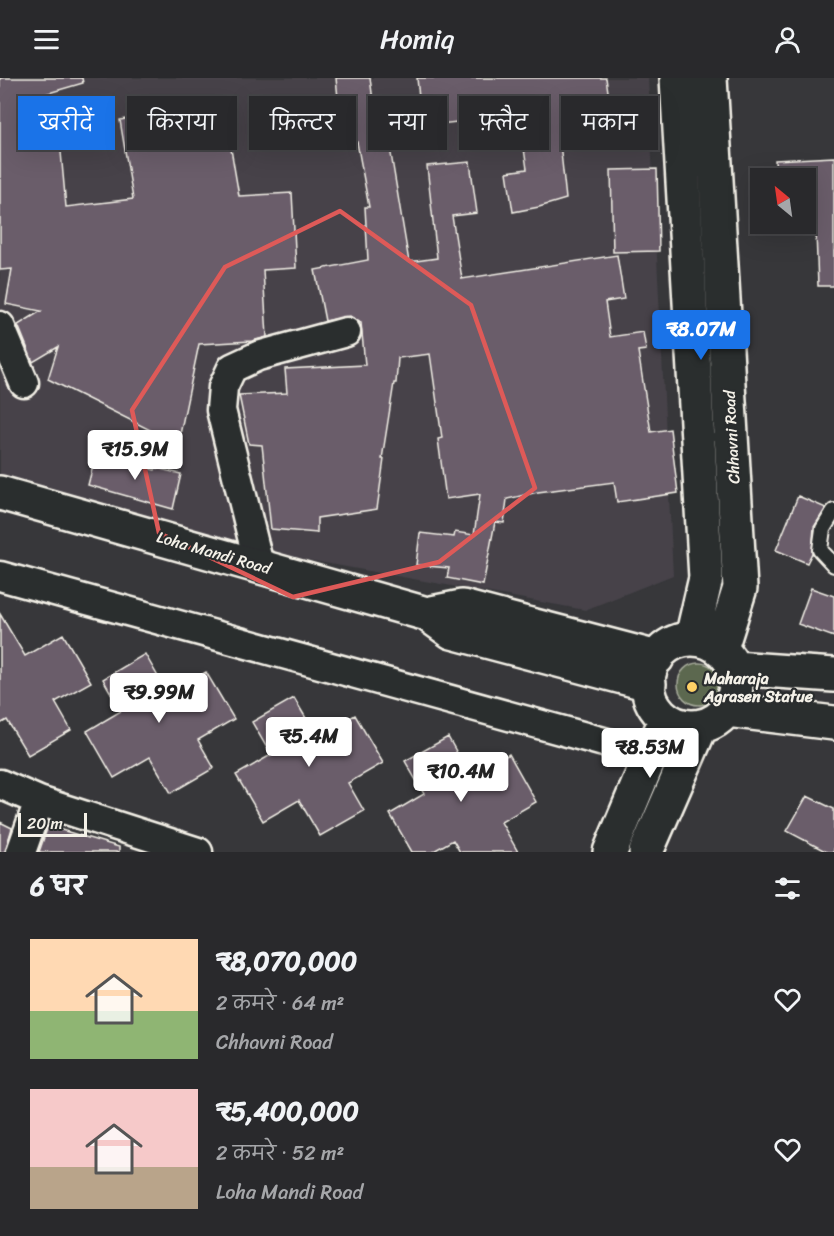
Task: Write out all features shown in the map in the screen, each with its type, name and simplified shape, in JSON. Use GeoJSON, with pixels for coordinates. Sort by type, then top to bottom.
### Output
{"type":"FeatureCollection","features":[{"type":"Feature","properties":{"kind":"main road","name":"Chhavni Road"},"geometry":{"type":"LineString","coordinates":[[677,78],[706,578],[716,652]]}},
{"type":"Feature","properties":{"kind":"main road","name":"Chhavni Road"},"geometry":{"type":"LineString","coordinates":[[710,78],[740,588],[716,652]]}},
{"type":"Feature","properties":{"kind":"main road","name":"Loha Mandi Road"},"geometry":{"type":"LineString","coordinates":[[0,493],[427,614],[452,632],[653,671]]}},
{"type":"Feature","properties":{"kind":"main road"},"geometry":{"type":"LineString","coordinates":[[834,675],[716,652],[678,641],[661,652],[648,689],[654,706],[666,719],[689,727],[714,718],[834,723]]}},
{"type":"Feature","properties":{"kind":"main road"},"geometry":{"type":"LineString","coordinates":[[646,852],[714,718],[734,697],[737,682],[716,652]]}},
{"type":"Feature","properties":{"kind":"main road"},"geometry":{"type":"LineString","coordinates":[[610,852],[666,719]]}},
{"type":"Feature","properties":{"kind":"street"},"geometry":{"type":"LineString","coordinates":[[0,326],[24,383]]}},
{"type":"Feature","properties":{"kind":"street"},"geometry":{"type":"LineString","coordinates":[[259,565],[220,410],[223,387],[232,368],[258,356],[346,332]]}},
{"type":"Feature","properties":{"kind":"street"},"geometry":{"type":"LineString","coordinates":[[0,576],[651,755]]}},
{"type":"Feature","properties":{"kind":"street"},"geometry":{"type":"LineString","coordinates":[[0,784],[39,801],[198,852]]}},
{"type":"Feature","properties":{"kind":"street"},"geometry":{"type":"LineString","coordinates":[[21,852],[39,801]]}},
{"type":"Feature","properties":{"kind":"lane"},"geometry":{"type":"LineString","coordinates":[[834,511],[823,529],[820,550],[834,565]]}},
{"type":"Feature","properties":{"kind":"highlighted area"},"geometry":{"type":"Polygon","coordinates":[[[340,211],[471,305],[535,488],[439,562],[293,597],[159,533],[132,410],[225,267],[340,211]]]}},
{"type":"Feature","properties":{"kind":"shaded area"},"geometry":{"type":"Polygon","coordinates":[[[0,78],[648,78],[649,96],[561,96],[561,150],[652,150],[673,575],[585,610],[0,508],[0,78]]]}},
{"type":"Feature","properties":{"kind":"green space"},"geometry":{"type":"Polygon","coordinates":[[[699,663],[707,664],[714,669],[719,676],[719,692],[714,699],[707,704],[699,705],[691,704],[684,699],[679,692],[678,684],[679,676],[684,669],[691,664],[699,663]]]}},
{"type":"Feature","properties":{"kind":"building"},"geometry":{"type":"Polygon","coordinates":[[[0,78],[82,78],[83,83],[38,96],[18,96],[18,150],[61,150],[66,207],[133,199],[120,120],[127,119],[127,150],[231,150],[239,196],[292,193],[296,268],[263,270],[267,337],[252,341],[199,344],[178,444],[48,379],[58,347],[33,362],[18,325],[41,311],[6,304],[12,269],[0,270],[0,78]]]}},
{"type":"Feature","properties":{"kind":"building"},"geometry":{"type":"Polygon","coordinates":[[[336,78],[370,78],[372,96],[368,96],[368,150],[390,150],[409,262],[437,258],[427,166],[470,162],[477,213],[452,216],[462,279],[617,255],[624,299],[605,302],[610,337],[643,332],[646,350],[638,351],[651,432],[670,429],[678,493],[617,502],[614,482],[538,492],[507,499],[504,523],[495,522],[483,585],[447,578],[449,568],[416,565],[420,533],[454,537],[455,532],[474,535],[480,494],[446,499],[438,439],[442,438],[430,354],[398,358],[396,383],[394,383],[382,459],[384,459],[377,509],[317,518],[317,533],[271,529],[262,445],[249,444],[239,395],[287,393],[285,369],[365,365],[361,323],[350,316],[325,321],[315,270],[368,260],[365,207],[369,207],[356,142],[356,96],[338,96],[336,78]]]}},
{"type":"Feature","properties":{"kind":"building"},"geometry":{"type":"Polygon","coordinates":[[[417,78],[606,78],[609,96],[561,96],[561,134],[559,134],[566,199],[513,212],[507,172],[527,169],[524,150],[549,150],[549,96],[459,96],[459,122],[447,123],[447,96],[419,96],[417,78]]]}},
{"type":"Feature","properties":{"kind":"building"},"geometry":{"type":"Polygon","coordinates":[[[834,157],[834,286],[818,286],[816,168],[775,168],[775,160],[834,157]]]}},
{"type":"Feature","properties":{"kind":"building"},"geometry":{"type":"Polygon","coordinates":[[[657,169],[659,251],[613,252],[611,170],[657,169]]]}},
{"type":"Feature","properties":{"kind":"building"},"geometry":{"type":"Polygon","coordinates":[[[96,454],[155,470],[156,468],[181,474],[173,509],[88,485],[96,454]]]}},
{"type":"Feature","properties":{"kind":"building"},"geometry":{"type":"Polygon","coordinates":[[[798,496],[826,508],[814,527],[812,553],[807,563],[776,550],[798,496]]]}},
{"type":"Feature","properties":{"kind":"building"},"geometry":{"type":"Polygon","coordinates":[[[811,588],[834,596],[834,637],[798,624],[811,588]]]}},
{"type":"Feature","properties":{"kind":"building"},"geometry":{"type":"Polygon","coordinates":[[[0,614],[25,656],[63,634],[91,682],[55,702],[71,730],[28,755],[7,720],[0,724],[0,614]]]}},
{"type":"Feature","properties":{"kind":"building"},"geometry":{"type":"Polygon","coordinates":[[[145,654],[168,694],[206,672],[234,719],[198,740],[214,768],[171,793],[150,757],[114,778],[87,731],[121,711],[103,679],[145,654]]]}},
{"type":"Feature","properties":{"kind":"building"},"geometry":{"type":"Polygon","coordinates":[[[294,698],[317,737],[355,715],[383,763],[348,783],[364,811],[320,836],[299,800],[263,821],[236,775],[271,755],[252,722],[294,698]]]}},
{"type":"Feature","properties":{"kind":"building"},"geometry":{"type":"Polygon","coordinates":[[[448,737],[470,776],[509,754],[536,802],[501,822],[518,852],[460,852],[453,840],[432,852],[412,852],[390,814],[424,794],[405,761],[448,737]]]}},
{"type":"Feature","properties":{"kind":"building"},"geometry":{"type":"Polygon","coordinates":[[[807,796],[834,809],[834,852],[827,852],[787,831],[807,796]]]}},
{"type":"Feature","properties":{"kind":"building"},"geometry":{"type":"Polygon","coordinates":[[[0,822],[12,828],[5,852],[0,852],[0,822]]]}},
{"type":"Feature","properties":{"kind":"building"},"geometry":{"type":"Polygon","coordinates":[[[48,826],[119,847],[119,852],[39,852],[48,826]]]}},
{"type":"Feature","properties":{"kind":"place","name":"Maharaja Agrasen Statue"},"geometry":{"type":"Point","coordinates":[692,687]}}]}
